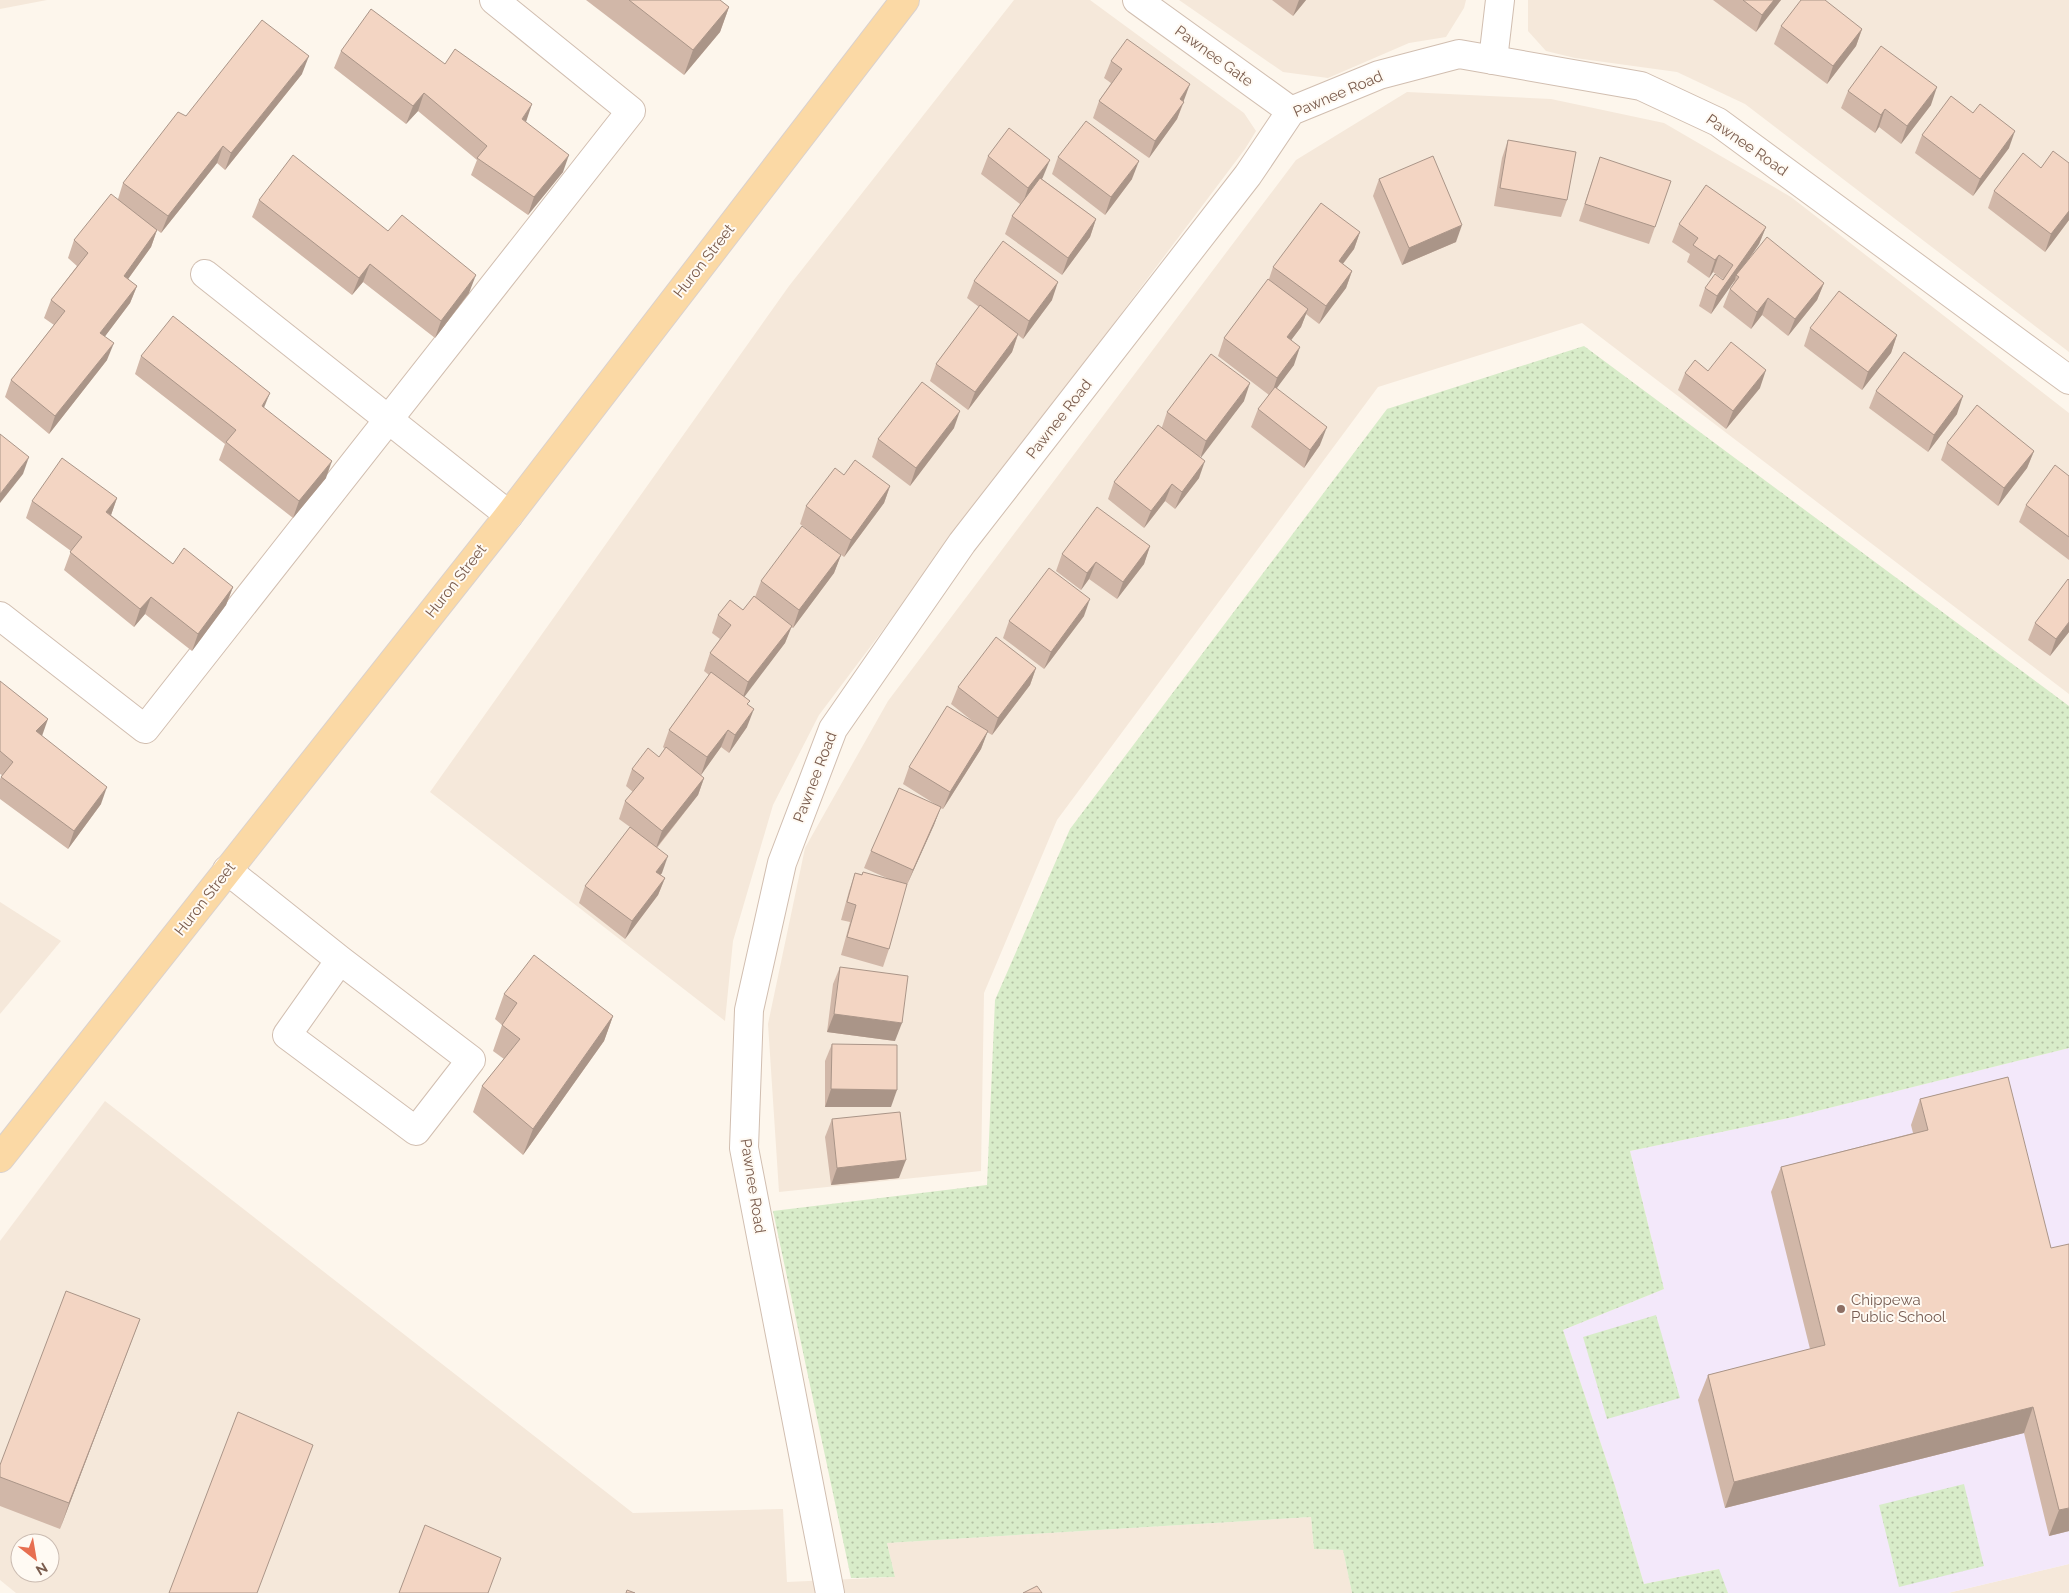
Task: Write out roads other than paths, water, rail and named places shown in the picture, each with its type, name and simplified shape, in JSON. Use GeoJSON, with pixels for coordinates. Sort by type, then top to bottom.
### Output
{"type":"FeatureCollection","features":[{"type":"Feature","properties":{"kind":"main road","name":"Huron Street"},"geometry":{"type":"LineString","coordinates":[[0,1158],[508,515],[905,0]]}},
{"type":"Feature","properties":{"kind":"street"},"geometry":{"type":"LineString","coordinates":[[0,616],[145,729],[631,111],[494,0]]}},
{"type":"Feature","properties":{"kind":"street","name":"Pawnee Gate"},"geometry":{"type":"LineString","coordinates":[[1137,0],[1291,111]]}},
{"type":"Feature","properties":{"kind":"street"},"geometry":{"type":"LineString","coordinates":[[1493,60],[1500,0]]}},
{"type":"Feature","properties":{"kind":"street","name":"Pawnee Road"},"geometry":{"type":"LineString","coordinates":[[830,1593],[744,1148],[749,1010],[782,863],[833,729],[838,721],[962,543],[1242,183],[1291,111],[1379,75],[1458,54],[1641,86],[1718,122],[2069,380]]}},
{"type":"Feature","properties":{"kind":"street"},"geometry":{"type":"LineString","coordinates":[[205,274],[508,515]]}},
{"type":"Feature","properties":{"kind":"street"},"geometry":{"type":"LineString","coordinates":[[227,870],[340,960],[471,1060],[416,1131],[287,1034],[340,960]]}},
{"type":"Feature","properties":{"kind":"place","name":"Chippewa Public School"},"geometry":{"type":"Point","coordinates":[1841,1309]}}]}
